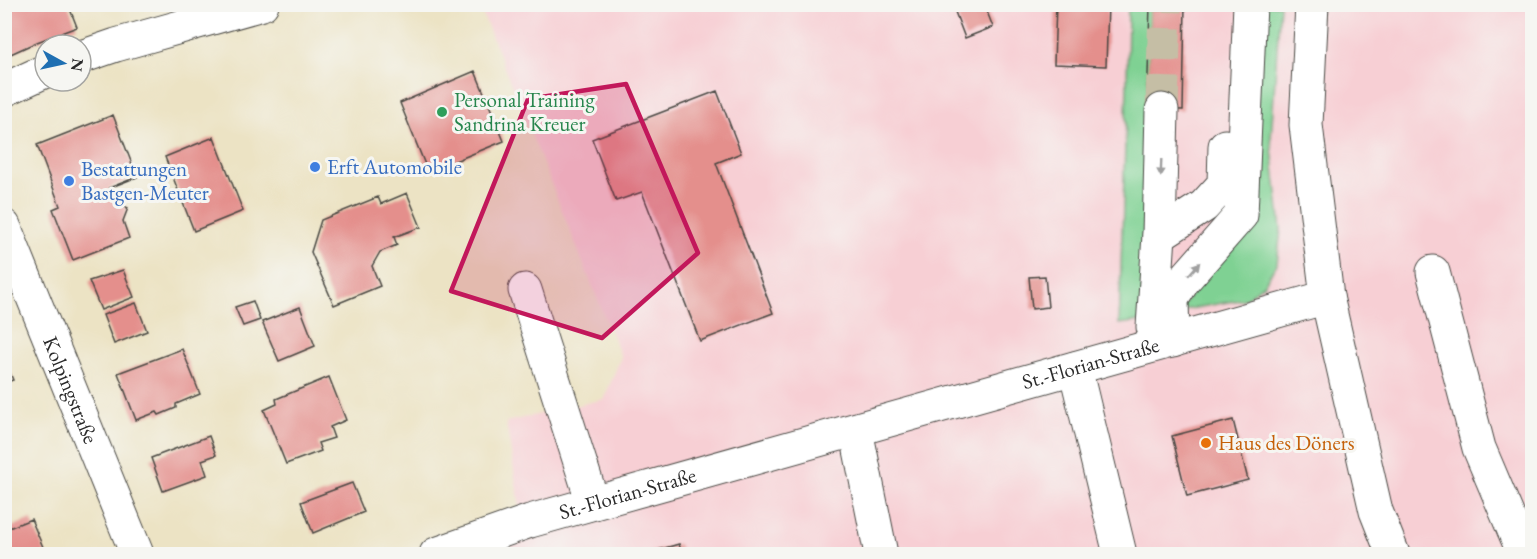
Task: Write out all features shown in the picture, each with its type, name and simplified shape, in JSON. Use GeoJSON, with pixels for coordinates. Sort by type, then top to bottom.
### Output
{"type":"FeatureCollection","features":[{"type":"Feature","properties":{"kind":"street"},"geometry":{"type":"LineString","coordinates":[[93,53],[164,30],[262,4]]}},
{"type":"Feature","properties":{"kind":"street"},"geometry":{"type":"LineString","coordinates":[[1159,235],[1204,206],[1224,184],[1230,4]]}},
{"type":"Feature","properties":{"kind":"street"},"geometry":{"type":"LineString","coordinates":[[1162,344],[1172,299],[1184,280],[1241,215],[1250,4]]}},
{"type":"Feature","properties":{"kind":"street"},"geometry":{"type":"LineString","coordinates":[[1312,4],[1306,125],[1326,297],[1376,511],[1394,555]]}},
{"type":"Feature","properties":{"kind":"street"},"geometry":{"type":"LineString","coordinates":[[4,90],[33,77]]}},
{"type":"Feature","properties":{"kind":"street"},"geometry":{"type":"LineString","coordinates":[[1162,110],[1159,235],[1162,344]]}},
{"type":"Feature","properties":{"kind":"street","name":"Kolpingstraße"},"geometry":{"type":"LineString","coordinates":[[4,226],[137,555]]}},
{"type":"Feature","properties":{"kind":"street"},"geometry":{"type":"LineString","coordinates":[[1433,272],[1479,448],[1524,555]]}},
{"type":"Feature","properties":{"kind":"street"},"geometry":{"type":"LineString","coordinates":[[525,290],[593,503]]}},
{"type":"Feature","properties":{"kind":"street","name":"St.-Florian-Straße"},"geometry":{"type":"LineString","coordinates":[[436,555],[530,521],[1326,297]]}},
{"type":"Feature","properties":{"kind":"street"},"geometry":{"type":"LineString","coordinates":[[1075,368],[1120,555]]}},
{"type":"Feature","properties":{"kind":"street"},"geometry":{"type":"LineString","coordinates":[[856,430],[881,555]]}},
{"type":"Feature","properties":{"kind":"highlighted area"},"geometry":{"type":"Polygon","coordinates":[[[626,84],[698,253],[602,338],[451,291],[528,99],[626,84]]]}},
{"type":"Feature","properties":{"kind":"shaded area"},"geometry":{"type":"Polygon","coordinates":[[[479,5],[1532,5],[1532,554],[415,554],[521,514],[506,422],[604,399],[621,357],[479,5]]]}},
{"type":"Feature","properties":{"kind":"green space"},"geometry":{"type":"Polygon","coordinates":[[[1128,5],[1150,5],[1142,321],[1119,324],[1127,87],[1128,5]]]}},
{"type":"Feature","properties":{"kind":"green space"},"geometry":{"type":"Polygon","coordinates":[[[1256,5],[1280,5],[1271,139],[1281,229],[1277,264],[1264,284],[1245,299],[1179,311],[1249,217],[1256,5]]]}},
{"type":"Feature","properties":{"kind":"building"},"geometry":{"type":"Polygon","coordinates":[[[4,4],[8,9],[18,4],[68,4],[77,27],[61,33],[33,33],[33,44],[4,57],[4,4]]]}},
{"type":"Feature","properties":{"kind":"building"},"geometry":{"type":"Polygon","coordinates":[[[952,4],[984,4],[993,27],[965,38],[952,4]]]}},
{"type":"Feature","properties":{"kind":"building"},"geometry":{"type":"Polygon","coordinates":[[[1056,4],[1108,4],[1106,66],[1054,64],[1056,4]]]}},
{"type":"Feature","properties":{"kind":"building"},"geometry":{"type":"Polygon","coordinates":[[[1150,4],[1185,4],[1183,110],[1147,109],[1150,4]]]}},
{"type":"Feature","properties":{"kind":"building"},"geometry":{"type":"Polygon","coordinates":[[[475,71],[504,141],[428,172],[400,103],[475,71]]]}},
{"type":"Feature","properties":{"kind":"building"},"geometry":{"type":"Polygon","coordinates":[[[717,91],[741,153],[716,163],[773,313],[700,341],[642,192],[616,201],[592,139],[717,91]]]}},
{"type":"Feature","properties":{"kind":"building"},"geometry":{"type":"Polygon","coordinates":[[[113,115],[137,177],[109,188],[115,202],[128,208],[123,221],[129,238],[73,260],[53,209],[60,206],[37,145],[113,115]]]}},
{"type":"Feature","properties":{"kind":"building"},"geometry":{"type":"Polygon","coordinates":[[[214,137],[243,211],[194,231],[165,157],[214,137]]]}},
{"type":"Feature","properties":{"kind":"building"},"geometry":{"type":"Polygon","coordinates":[[[407,193],[421,227],[394,237],[397,245],[380,252],[372,266],[380,286],[334,305],[311,252],[321,220],[378,197],[381,204],[407,193]]]}},
{"type":"Feature","properties":{"kind":"building"},"geometry":{"type":"Polygon","coordinates":[[[123,270],[134,297],[101,310],[89,281],[123,270]]]}},
{"type":"Feature","properties":{"kind":"building"},"geometry":{"type":"Polygon","coordinates":[[[1045,276],[1048,307],[1032,309],[1029,277],[1045,276]]]}},
{"type":"Feature","properties":{"kind":"building"},"geometry":{"type":"Polygon","coordinates":[[[253,301],[260,320],[243,326],[235,307],[253,301]]]}},
{"type":"Feature","properties":{"kind":"building"},"geometry":{"type":"Polygon","coordinates":[[[136,303],[147,331],[114,344],[103,315],[136,303]]]}},
{"type":"Feature","properties":{"kind":"building"},"geometry":{"type":"Polygon","coordinates":[[[300,307],[315,346],[279,361],[262,322],[300,307]]]}},
{"type":"Feature","properties":{"kind":"building"},"geometry":{"type":"Polygon","coordinates":[[[182,349],[200,394],[176,404],[176,408],[159,415],[157,412],[136,420],[118,373],[182,349]]]}},
{"type":"Feature","properties":{"kind":"building"},"geometry":{"type":"Polygon","coordinates":[[[4,358],[13,380],[4,383],[4,358]]]}},
{"type":"Feature","properties":{"kind":"building"},"geometry":{"type":"Polygon","coordinates":[[[329,377],[346,420],[330,427],[334,438],[318,443],[321,451],[286,464],[264,410],[277,404],[276,399],[329,377]]]}},
{"type":"Feature","properties":{"kind":"building"},"geometry":{"type":"Polygon","coordinates":[[[1233,420],[1248,480],[1187,496],[1172,436],[1233,420]]]}},
{"type":"Feature","properties":{"kind":"building"},"geometry":{"type":"Polygon","coordinates":[[[209,436],[216,455],[202,460],[207,475],[163,491],[151,458],[209,436]]]}},
{"type":"Feature","properties":{"kind":"building"},"geometry":{"type":"Polygon","coordinates":[[[352,483],[364,512],[313,533],[301,502],[352,483]]]}},
{"type":"Feature","properties":{"kind":"building"},"geometry":{"type":"Polygon","coordinates":[[[31,519],[46,554],[4,554],[4,530],[31,519]]]}},
{"type":"Feature","properties":{"kind":"building"},"geometry":{"type":"Polygon","coordinates":[[[679,544],[682,554],[644,554],[679,544]]]}},
{"type":"Feature","properties":{"kind":"tunnel"},"geometry":{"type":"LineString","coordinates":[[1162,110],[1165,4]]}},
{"type":"Feature","properties":{"kind":"place","name":"Personal Training Sandrina Kreuer"},"geometry":{"type":"Point","coordinates":[442,112]}},
{"type":"Feature","properties":{"kind":"place","name":"Erft Automobile"},"geometry":{"type":"Point","coordinates":[315,167]}},
{"type":"Feature","properties":{"kind":"place","name":"Bestattungen Bastgen-Meuter"},"geometry":{"type":"Point","coordinates":[69,181]}},
{"type":"Feature","properties":{"kind":"place","name":"Haus des Döners"},"geometry":{"type":"Point","coordinates":[1206,443]}}]}
